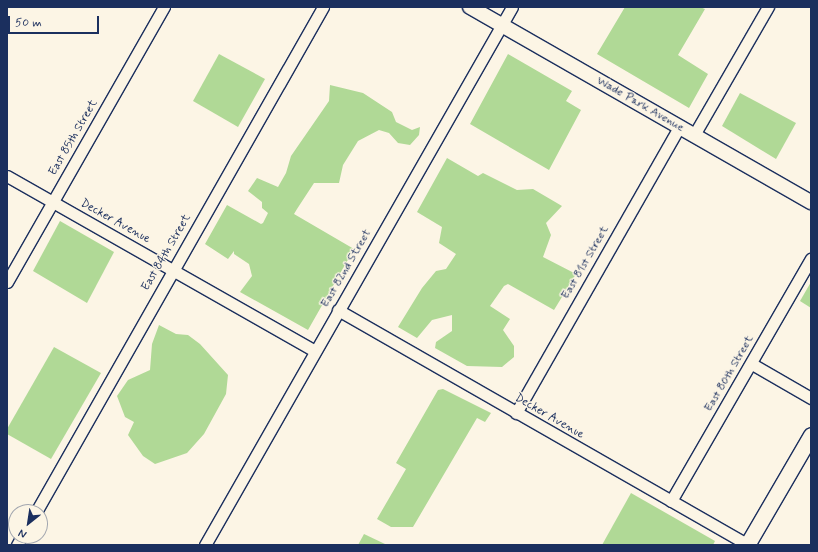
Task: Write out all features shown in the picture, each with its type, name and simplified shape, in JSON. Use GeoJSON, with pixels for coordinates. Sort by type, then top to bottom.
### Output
{"type":"FeatureCollection","features":[{"type":"Feature","properties":{"kind":"main road"},"geometry":{"type":"LineString","coordinates":[[748,545],[811,435]]}},
{"type":"Feature","properties":{"kind":"street","name":"East 85th Street"},"geometry":{"type":"LineString","coordinates":[[7,282],[164,7]]}},
{"type":"Feature","properties":{"kind":"street","name":"East 84th Street"},"geometry":{"type":"LineString","coordinates":[[41,504],[323,7]]}},
{"type":"Feature","properties":{"kind":"street","name":"Wade Park Avenue"},"geometry":{"type":"LineString","coordinates":[[470,7],[811,202]]}},
{"type":"Feature","properties":{"kind":"street","name":"East 82nd Street"},"geometry":{"type":"LineString","coordinates":[[205,545],[314,351],[512,7]]}},
{"type":"Feature","properties":{"kind":"street"},"geometry":{"type":"LineString","coordinates":[[694,135],[768,7]]}},
{"type":"Feature","properties":{"kind":"street","name":"East 81st Street"},"geometry":{"type":"LineString","coordinates":[[516,413],[679,127]]}},
{"type":"Feature","properties":{"kind":"street","name":"Decker Avenue"},"geometry":{"type":"LineString","coordinates":[[7,176],[173,269],[314,351]]}},
{"type":"Feature","properties":{"kind":"street","name":"East 80th Street"},"geometry":{"type":"LineString","coordinates":[[671,501],[752,364],[811,258]]}},
{"type":"Feature","properties":{"kind":"street","name":"Decker Avenue"},"geometry":{"type":"LineString","coordinates":[[338,310],[748,545]]}},
{"type":"Feature","properties":{"kind":"street"},"geometry":{"type":"LineString","coordinates":[[752,364],[811,398]]}},
{"type":"Feature","properties":{"kind":"green space"},"geometry":{"type":"Polygon","coordinates":[[[625,7],[700,7],[705,9],[678,55],[708,74],[689,108],[597,54],[625,7]]]}},
{"type":"Feature","properties":{"kind":"green space"},"geometry":{"type":"Polygon","coordinates":[[[219,54],[265,79],[238,127],[193,101],[219,54]]]}},
{"type":"Feature","properties":{"kind":"green space"},"geometry":{"type":"Polygon","coordinates":[[[508,54],[572,91],[566,101],[581,110],[549,170],[470,124],[508,54]]]}},
{"type":"Feature","properties":{"kind":"green space"},"geometry":{"type":"Polygon","coordinates":[[[330,85],[363,93],[392,112],[396,122],[412,130],[420,127],[419,135],[410,145],[398,143],[389,133],[379,130],[358,141],[343,165],[339,183],[314,183],[294,214],[354,249],[308,330],[240,292],[252,276],[249,264],[234,254],[234,251],[228,259],[205,244],[227,205],[261,224],[263,223],[268,213],[262,208],[262,202],[248,191],[257,178],[278,187],[286,173],[291,156],[329,101],[330,85]]]}},
{"type":"Feature","properties":{"kind":"green space"},"geometry":{"type":"Polygon","coordinates":[[[740,93],[796,123],[776,159],[722,126],[740,93]]]}},
{"type":"Feature","properties":{"kind":"green space"},"geometry":{"type":"Polygon","coordinates":[[[447,158],[478,176],[483,173],[517,190],[533,189],[562,206],[546,223],[551,235],[543,257],[576,274],[554,310],[508,284],[504,286],[490,306],[510,319],[503,330],[514,346],[514,357],[502,367],[467,366],[435,348],[436,342],[452,331],[452,315],[432,320],[417,338],[398,327],[422,288],[436,271],[446,269],[456,254],[439,243],[442,227],[417,212],[447,158]]]}},
{"type":"Feature","properties":{"kind":"green space"},"geometry":{"type":"Polygon","coordinates":[[[60,221],[114,252],[87,303],[33,271],[60,221]]]}},
{"type":"Feature","properties":{"kind":"green space"},"geometry":{"type":"Polygon","coordinates":[[[811,282],[811,308],[800,301],[811,282]]]}},
{"type":"Feature","properties":{"kind":"green space"},"geometry":{"type":"Polygon","coordinates":[[[159,325],[176,334],[188,335],[200,344],[228,375],[226,394],[204,434],[187,453],[155,464],[143,456],[128,435],[134,422],[125,417],[117,396],[128,380],[150,370],[152,344],[159,325]]]}},
{"type":"Feature","properties":{"kind":"green space"},"geometry":{"type":"Polygon","coordinates":[[[54,347],[101,373],[51,459],[7,434],[7,429],[54,347]]]}},
{"type":"Feature","properties":{"kind":"green space"},"geometry":{"type":"Polygon","coordinates":[[[443,389],[491,413],[485,422],[477,418],[413,527],[391,527],[377,519],[406,469],[396,463],[438,390],[443,389]]]}},
{"type":"Feature","properties":{"kind":"green space"},"geometry":{"type":"Polygon","coordinates":[[[631,493],[715,541],[713,545],[602,545],[631,493]]]}},
{"type":"Feature","properties":{"kind":"green space"},"geometry":{"type":"Polygon","coordinates":[[[364,534],[385,544],[387,545],[358,545],[364,534]]]}}]}
